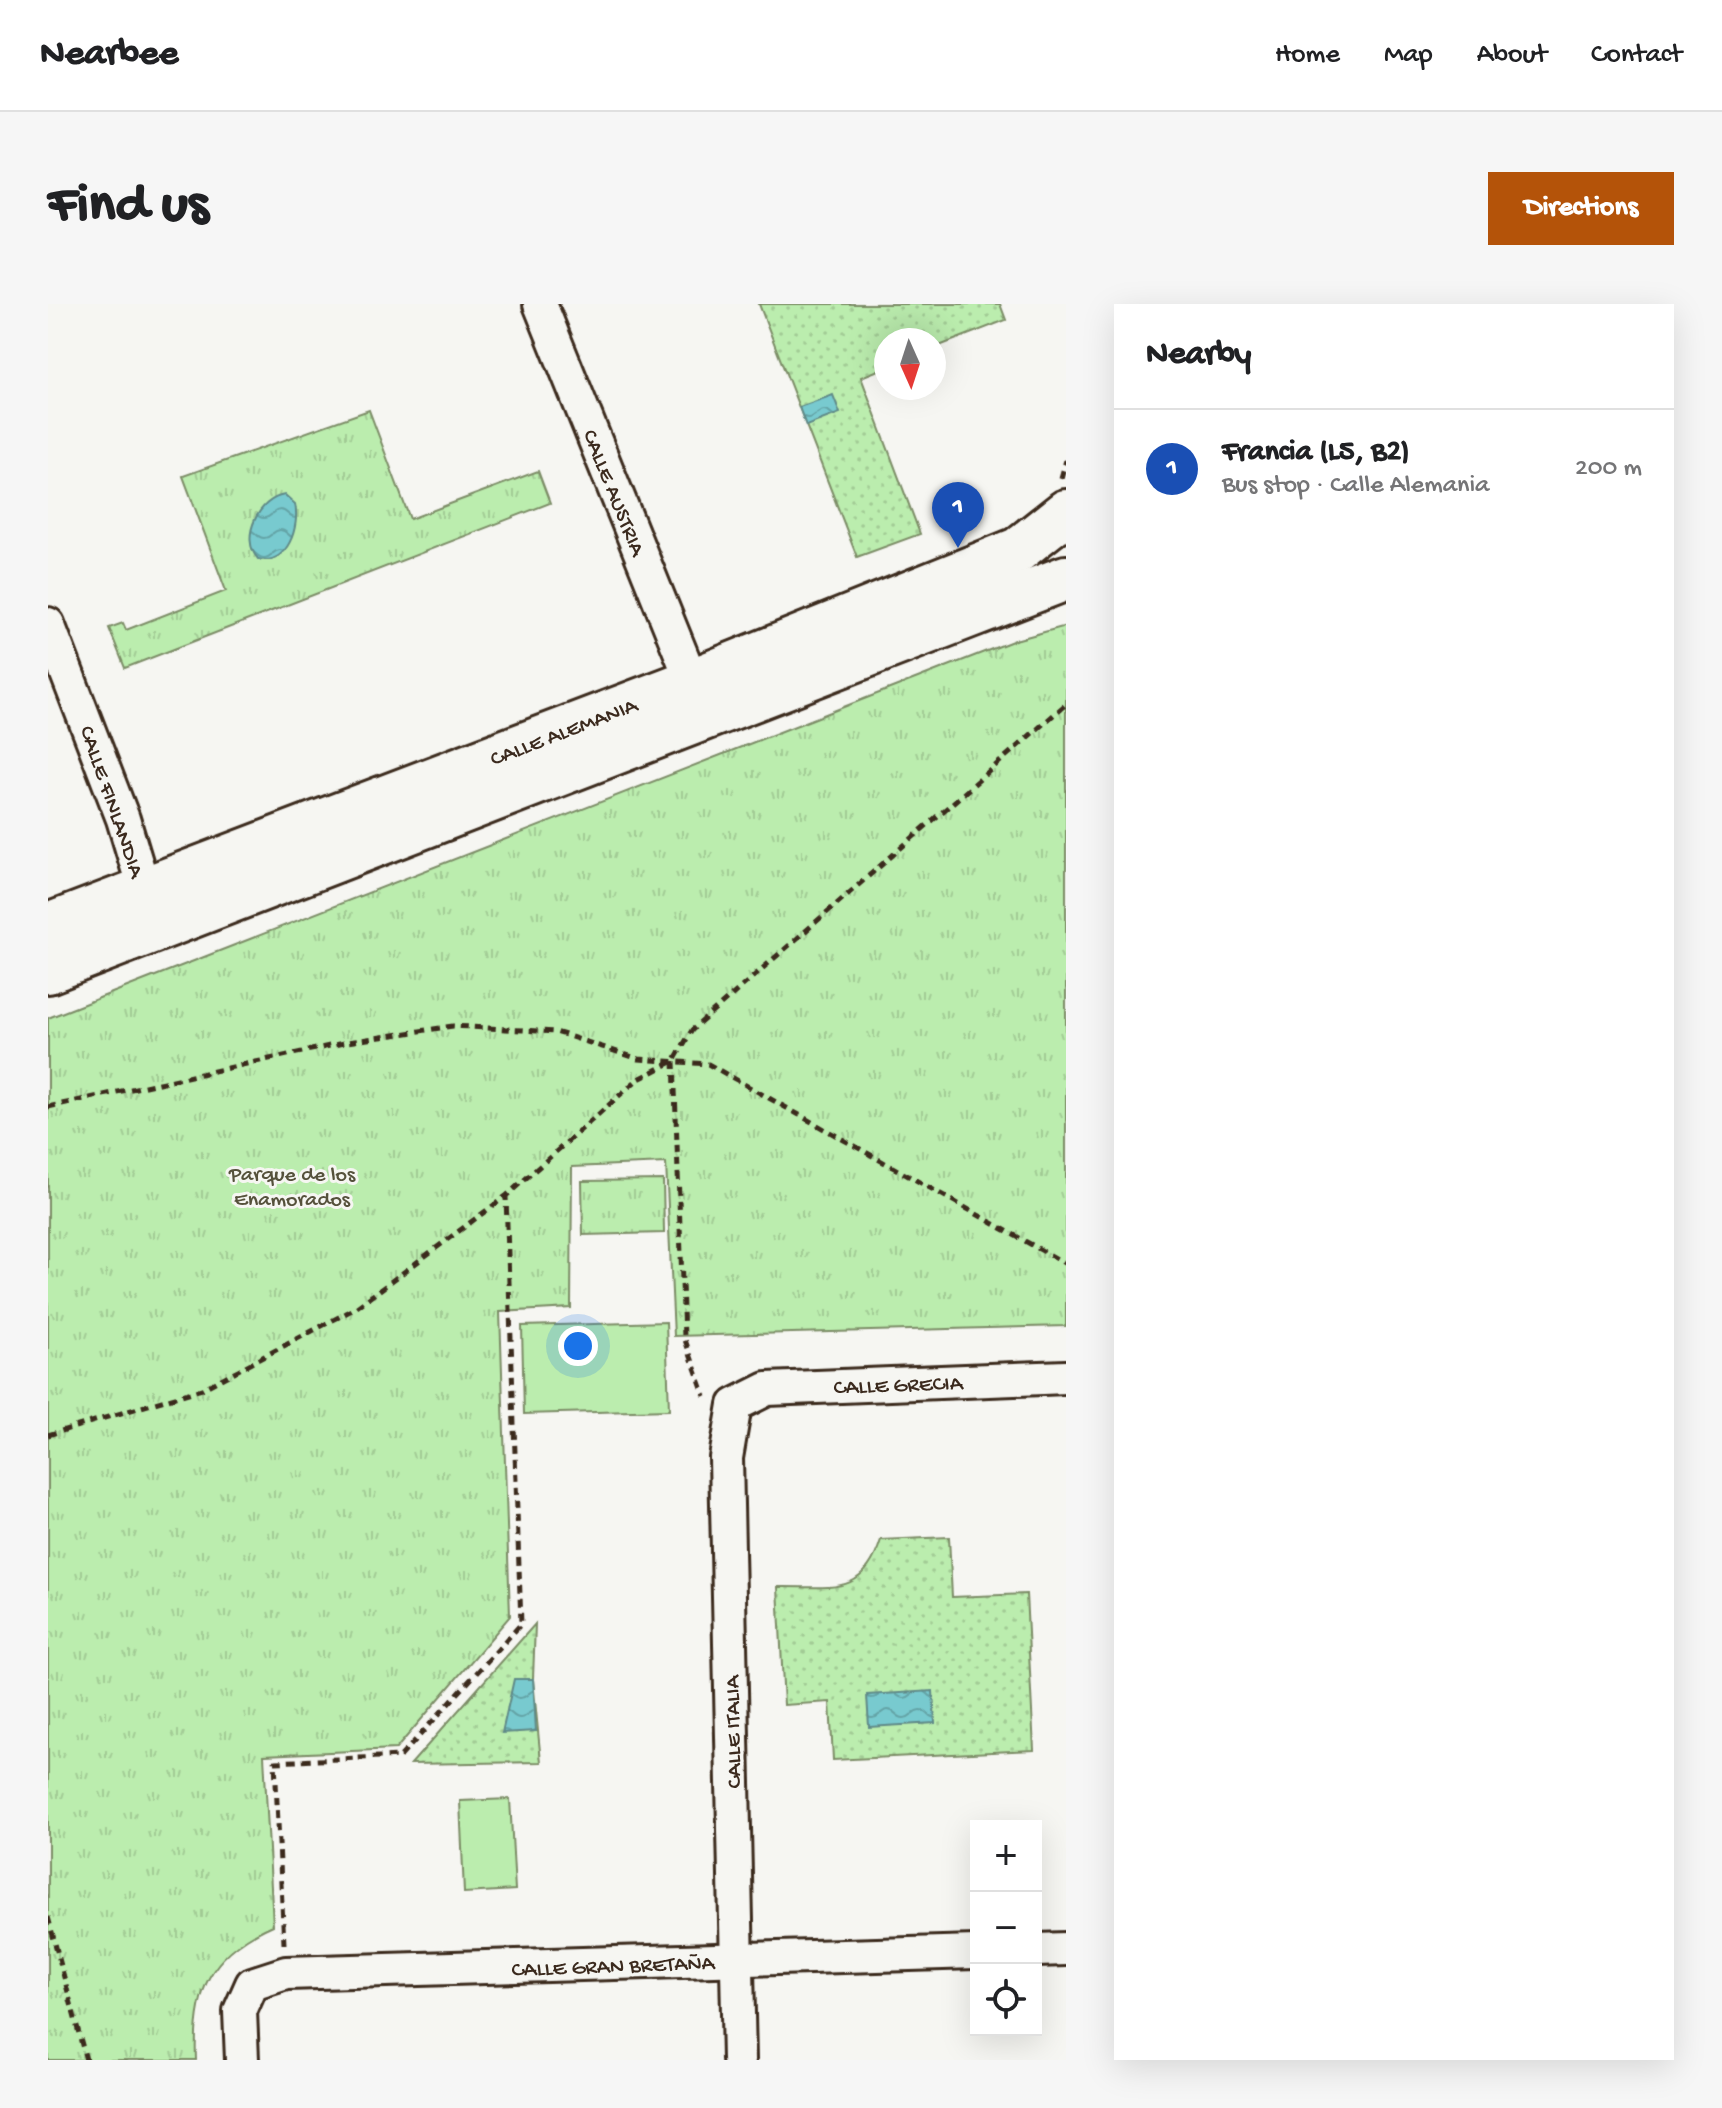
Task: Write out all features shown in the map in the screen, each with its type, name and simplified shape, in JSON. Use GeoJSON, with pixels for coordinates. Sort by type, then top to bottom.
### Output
{"type":"FeatureCollection","features":[{"type":"Feature","properties":{"kind":"main road","name":"CALLE ALEMANIA"},"geometry":{"type":"LineString","coordinates":[[48,926],[692,681],[1018,550],[1066,512]]}},
{"type":"Feature","properties":{"kind":"main road","name":"CALLE ALEMANIA"},"geometry":{"type":"LineString","coordinates":[[48,971],[1066,578]]}},
{"type":"Feature","properties":{"kind":"street","name":"CALLE AUSTRIA"},"geometry":{"type":"LineString","coordinates":[[540,304],[692,681]]}},
{"type":"Feature","properties":{"kind":"street","name":"CALLE FINLANDIA"},"geometry":{"type":"LineString","coordinates":[[48,624],[123,819],[144,889]]}},
{"type":"Feature","properties":{"kind":"street","name":"CALLE GRECIA"},"geometry":{"type":"LineString","coordinates":[[720,1401],[767,1389],[1066,1377]]}},
{"type":"Feature","properties":{"kind":"street","name":"CALLE ITALIA"},"geometry":{"type":"LineString","coordinates":[[720,1401],[726,1458],[739,2060]]}},
{"type":"Feature","properties":{"kind":"street"},"geometry":{"type":"LineString","coordinates":[[1042,1950],[1066,1949]]}},
{"type":"Feature","properties":{"kind":"street","name":"CALLE GRAN BRETAÑA"},"geometry":{"type":"LineString","coordinates":[[242,2060],[240,2011],[252,1984],[286,1973],[970,1952]]}},
{"type":"Feature","properties":{"kind":"path"},"geometry":{"type":"LineString","coordinates":[[720,1401],[684,1337],[674,1061],[692,1030],[1066,704]]}},
{"type":"Feature","properties":{"kind":"path"},"geometry":{"type":"LineString","coordinates":[[48,1107],[348,1042],[453,1026],[556,1032],[639,1059],[708,1064],[1066,1264]]}},
{"type":"Feature","properties":{"kind":"path"},"geometry":{"type":"LineString","coordinates":[[48,1435],[216,1382],[354,1309],[506,1196],[637,1080],[674,1061]]}},
{"type":"Feature","properties":{"kind":"path"},"geometry":{"type":"LineString","coordinates":[[286,1973],[275,1762],[401,1756],[521,1624],[506,1196]]}},
{"type":"Feature","properties":{"kind":"path"},"geometry":{"type":"LineString","coordinates":[[48,1917],[86,2060]]}},
{"type":"Feature","properties":{"kind":"green space"},"geometry":{"type":"Polygon","coordinates":[[[759,304],[1000,304],[1006,320],[946,343],[946,328],[874,328],[874,372],[861,377],[920,534],[857,557],[759,304]]]}},
{"type":"Feature","properties":{"kind":"green space"},"geometry":{"type":"Polygon","coordinates":[[[369,410],[410,519],[538,471],[550,503],[125,668],[109,628],[123,623],[126,630],[226,591],[183,476],[369,410]]]}},
{"type":"Feature","properties":{"kind":"green space","name":"Parque de los Enamorados"},"geometry":{"type":"Polygon","coordinates":[[[1066,626],[1066,1326],[674,1336],[666,1163],[572,1167],[571,1308],[500,1312],[510,1616],[396,1749],[264,1755],[273,1925],[233,1949],[209,1978],[198,2014],[196,2060],[48,2060],[48,1018],[1015,640],[1066,626]]]}},
{"type":"Feature","properties":{"kind":"green space"},"geometry":{"type":"Polygon","coordinates":[[[663,1180],[664,1233],[583,1235],[582,1181],[663,1180]]]}},
{"type":"Feature","properties":{"kind":"green space"},"geometry":{"type":"Polygon","coordinates":[[[666,1322],[669,1410],[524,1414],[522,1326],[666,1322]]]}},
{"type":"Feature","properties":{"kind":"green space"},"geometry":{"type":"Polygon","coordinates":[[[949,1537],[952,1597],[1026,1594],[1034,1750],[833,1760],[830,1702],[784,1705],[778,1587],[829,1587],[854,1580],[865,1572],[874,1559],[881,1540],[949,1537]]]}},
{"type":"Feature","properties":{"kind":"green space"},"geometry":{"type":"Polygon","coordinates":[[[535,1624],[533,1679],[541,1762],[411,1764],[535,1624]]]}},
{"type":"Feature","properties":{"kind":"green space"},"geometry":{"type":"Polygon","coordinates":[[[510,1799],[515,1890],[464,1893],[460,1801],[510,1799]]]}},
{"type":"Feature","properties":{"kind":"water"},"geometry":{"type":"Polygon","coordinates":[[[833,395],[840,413],[806,426],[799,407],[833,395]]]}},
{"type":"Feature","properties":{"kind":"water"},"geometry":{"type":"Polygon","coordinates":[[[285,495],[295,504],[296,513],[290,542],[277,556],[268,560],[258,559],[251,541],[255,520],[267,503],[285,495]]]}},
{"type":"Feature","properties":{"kind":"water"},"geometry":{"type":"Polygon","coordinates":[[[514,1679],[533,1679],[536,1731],[502,1733],[514,1679]]]}},
{"type":"Feature","properties":{"kind":"water"},"geometry":{"type":"Polygon","coordinates":[[[933,1691],[935,1723],[869,1727],[867,1695],[933,1691]]]}},
{"type":"Feature","properties":{"kind":"place","name":"Francia (L5, B2)"},"geometry":{"type":"Point","coordinates":[958,548]}}]}
